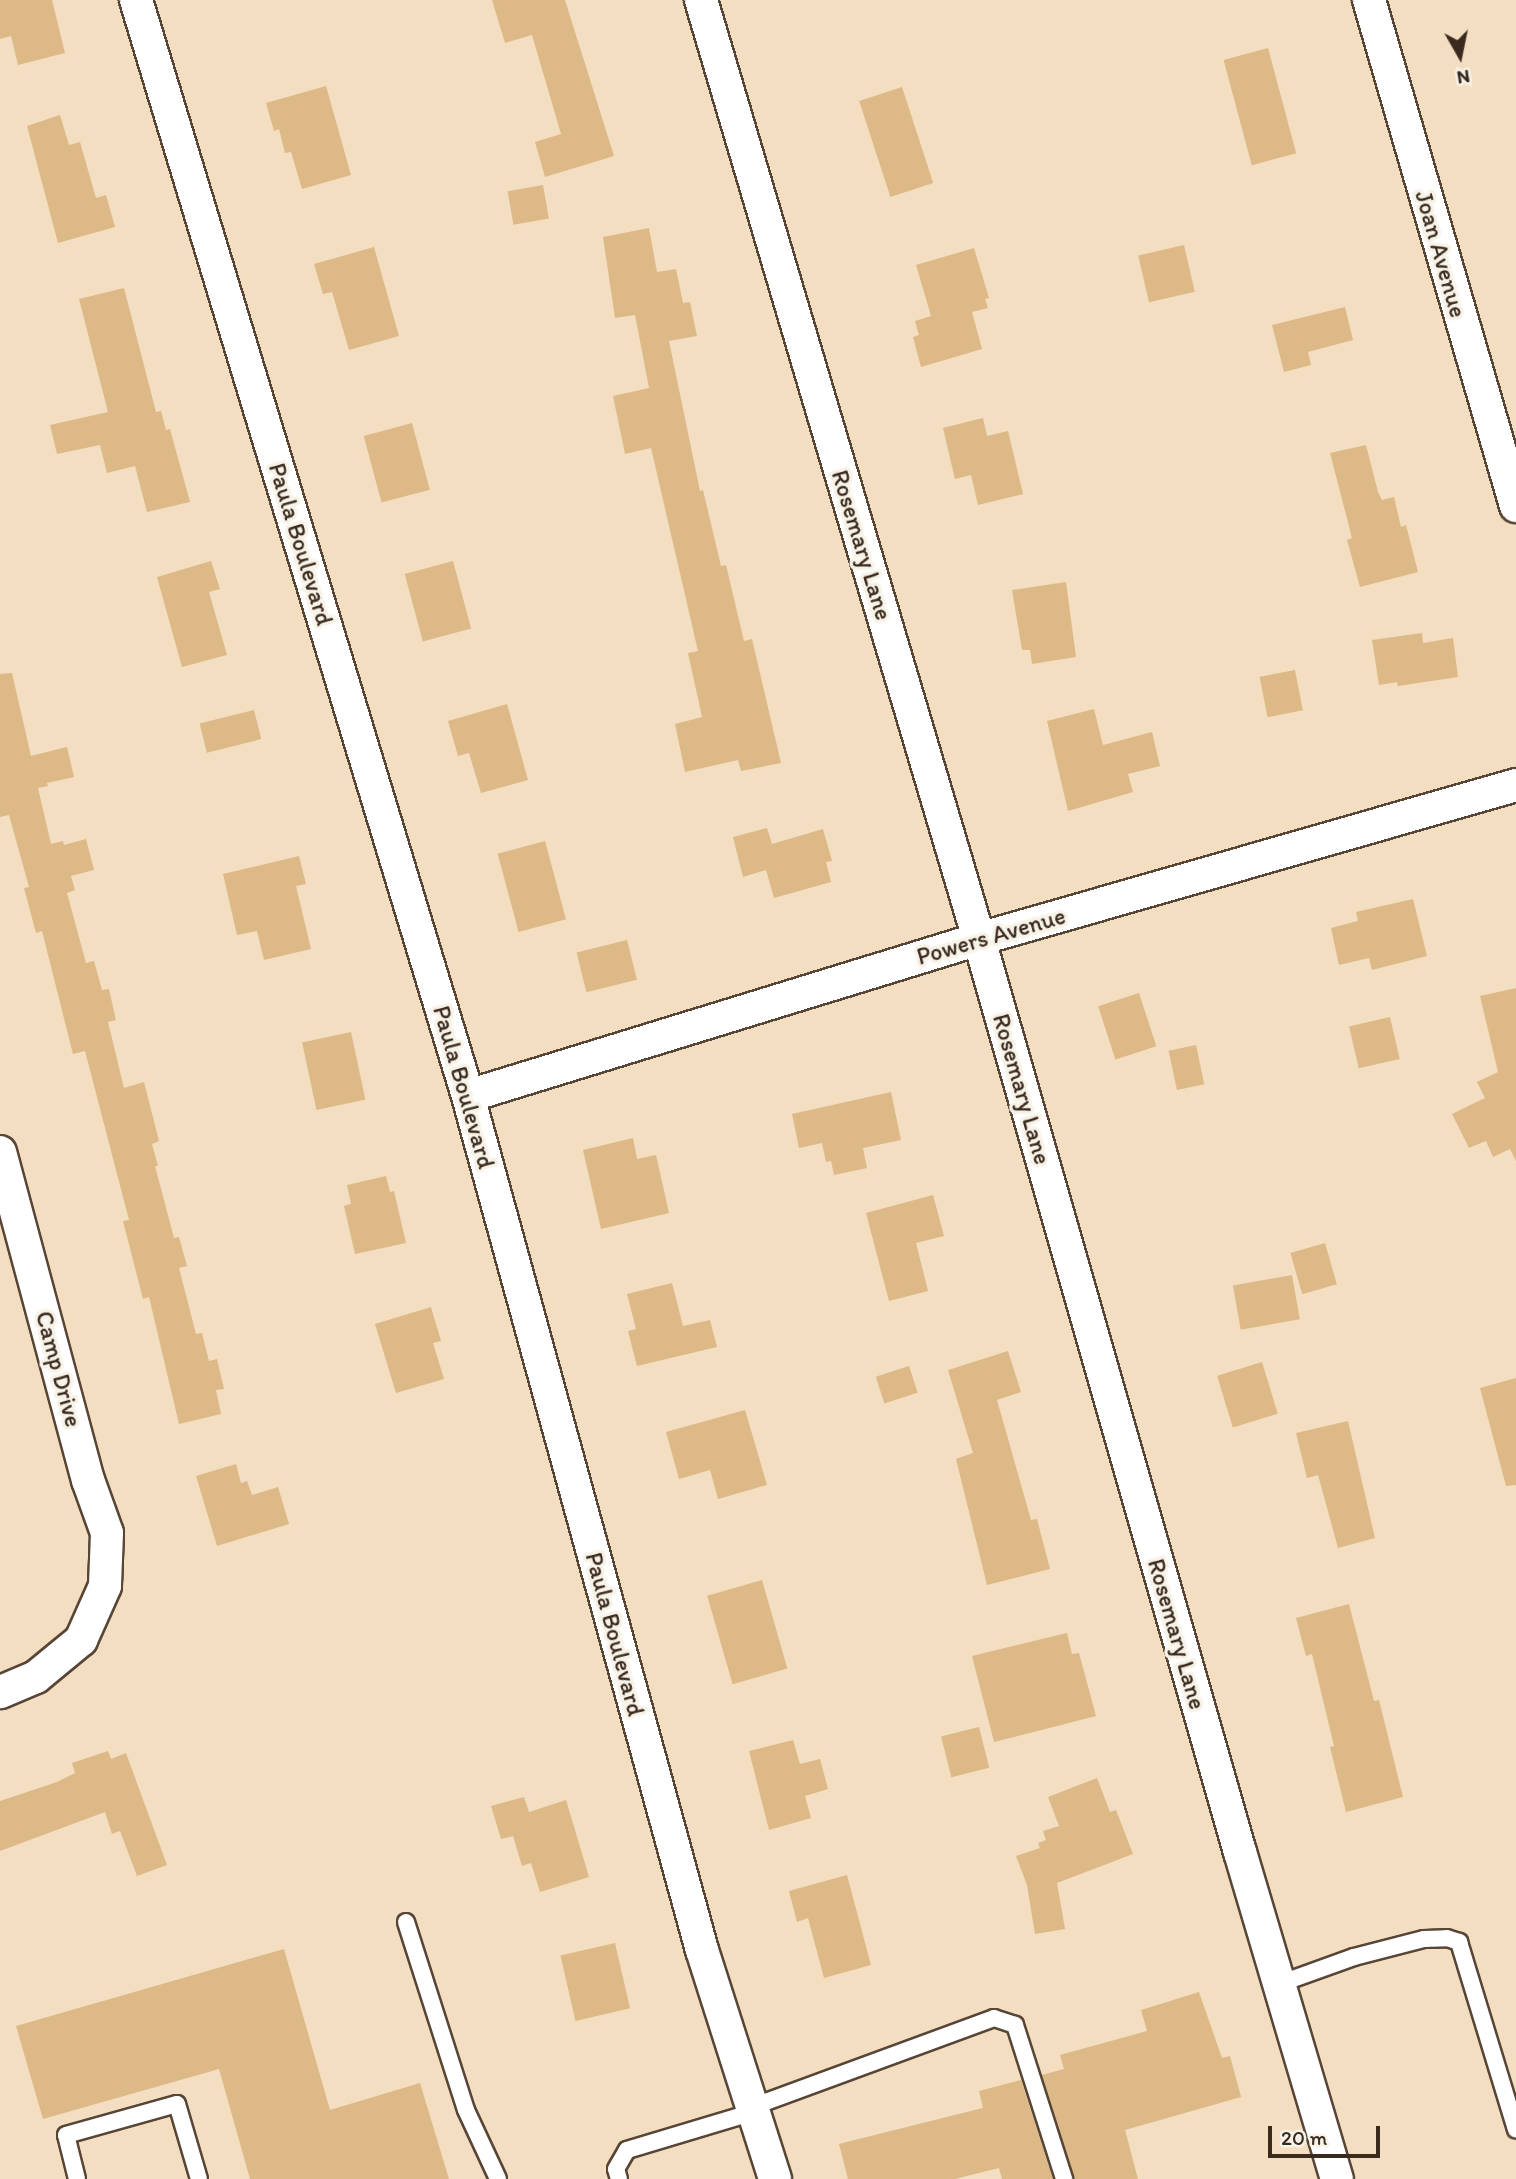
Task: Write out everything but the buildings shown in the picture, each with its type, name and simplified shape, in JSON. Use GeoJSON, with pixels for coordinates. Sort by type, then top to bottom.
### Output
{"type":"FeatureCollection","features":[{"type":"Feature","properties":{"kind":"street","name":"Paula Boulevard"},"geometry":{"type":"LineString","coordinates":[[136,0],[468,1096],[702,1950],[775,2179]]}},
{"type":"Feature","properties":{"kind":"street","name":"Rosemary Lane"},"geometry":{"type":"LineString","coordinates":[[701,0],[979,939],[1337,2179]]}},
{"type":"Feature","properties":{"kind":"street","name":"Joan Avenue"},"geometry":{"type":"LineString","coordinates":[[1369,0],[1516,506]]}},
{"type":"Feature","properties":{"kind":"street","name":"Powers Avenue"},"geometry":{"type":"LineString","coordinates":[[468,1096],[979,939],[1516,785]]}},
{"type":"Feature","properties":{"kind":"street","name":"Camp Drive"},"geometry":{"type":"LineString","coordinates":[[0,1152],[88,1480],[107,1533],[105,1586],[80,1640],[36,1676],[0,1692]]}},
{"type":"Feature","properties":{"kind":"lane"},"geometry":{"type":"LineString","coordinates":[[405,1922],[466,2110],[498,2179]]}},
{"type":"Feature","properties":{"kind":"lane"},"geometry":{"type":"LineString","coordinates":[[1279,1984],[1354,1957],[1424,1939],[1447,1938],[1459,1942],[1516,2130]]}},
{"type":"Feature","properties":{"kind":"lane"},"geometry":{"type":"LineString","coordinates":[[618,2179],[616,2169],[627,2150],[753,2110],[994,2018],[1015,2025],[1064,2179]]}},
{"type":"Feature","properties":{"kind":"lane"},"geometry":{"type":"LineString","coordinates":[[77,2179],[66,2135],[177,2104],[200,2179]]}}]}
